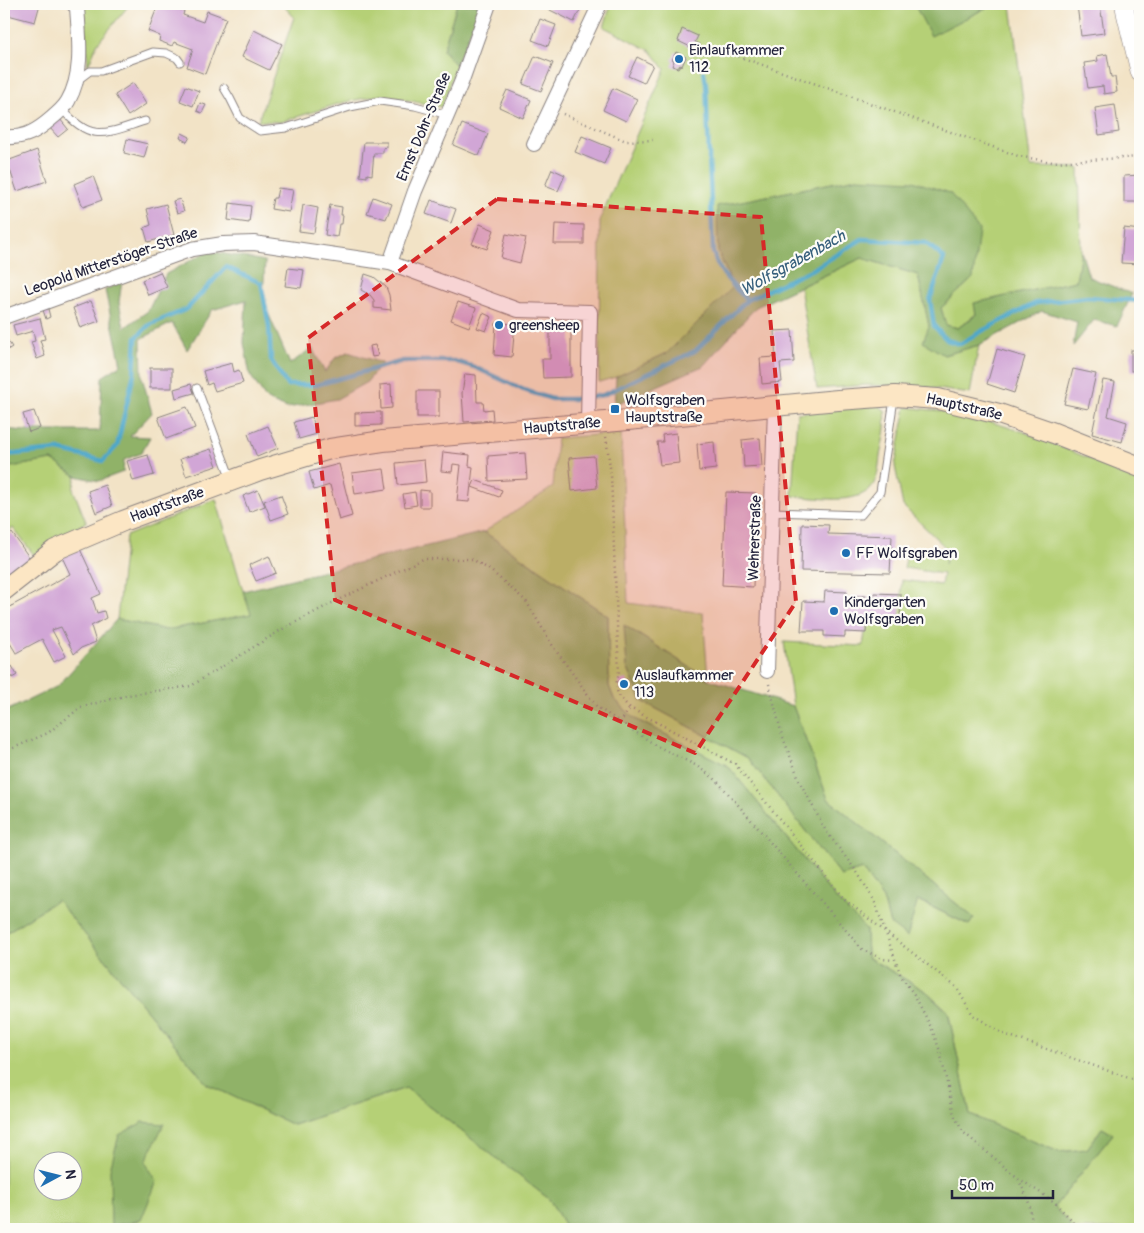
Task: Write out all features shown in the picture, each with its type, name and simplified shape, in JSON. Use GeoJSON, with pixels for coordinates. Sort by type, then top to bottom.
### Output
{"type":"FeatureCollection","features":[{"type":"Feature","properties":{"kind":"main road","name":"Hauptstraße"},"geometry":{"type":"LineString","coordinates":[[4,590],[55,550],[123,521],[260,470],[330,449],[383,440],[594,417],[775,406],[872,397],[895,396],[938,399],[999,414],[1140,467]]}},
{"type":"Feature","properties":{"kind":"street"},"geometry":{"type":"LineString","coordinates":[[4,137],[12,138],[33,133],[67,102],[76,81],[79,50],[77,7],[73,4]]}},
{"type":"Feature","properties":{"kind":"street","name":"Ernst Dohr-Straße"},"geometry":{"type":"LineString","coordinates":[[390,263],[415,191],[461,83],[489,4]]}},
{"type":"Feature","properties":{"kind":"street"},"geometry":{"type":"LineString","coordinates":[[534,144],[600,4]]}},
{"type":"Feature","properties":{"kind":"street"},"geometry":{"type":"LineString","coordinates":[[1124,4],[1140,73]]}},
{"type":"Feature","properties":{"kind":"street","name":"Leopold Mitterstöger-Straße"},"geometry":{"type":"LineString","coordinates":[[4,317],[192,249],[223,244],[254,243],[390,263],[518,310],[590,312],[589,386],[594,417]]}},
{"type":"Feature","properties":{"kind":"street","name":"Wehrerstraße"},"geometry":{"type":"LineString","coordinates":[[767,671],[775,406]]}},
{"type":"Feature","properties":{"kind":"lane"},"geometry":{"type":"LineString","coordinates":[[76,81],[90,70],[101,71],[153,52],[166,53],[177,58],[180,62]]}},
{"type":"Feature","properties":{"kind":"lane"},"geometry":{"type":"LineString","coordinates":[[224,88],[240,118],[260,132],[286,128],[350,106],[380,101],[414,106],[448,115]]}},
{"type":"Feature","properties":{"kind":"lane"},"geometry":{"type":"LineString","coordinates":[[61,109],[82,129],[95,133],[110,132],[145,120]]}},
{"type":"Feature","properties":{"kind":"lane"},"geometry":{"type":"LineString","coordinates":[[197,388],[232,481]]}},
{"type":"Feature","properties":{"kind":"lane"},"geometry":{"type":"LineString","coordinates":[[773,512],[861,515],[880,492],[895,396]]}},
{"type":"Feature","properties":{"kind":"path"},"geometry":{"type":"LineString","coordinates":[[715,48],[1018,156],[1052,162],[1140,157]]}},
{"type":"Feature","properties":{"kind":"path"},"geometry":{"type":"LineString","coordinates":[[551,109],[626,141],[654,140]]}},
{"type":"Feature","properties":{"kind":"path"},"geometry":{"type":"LineString","coordinates":[[594,417],[611,474],[619,674],[615,686],[620,698],[630,708],[735,764],[845,900],[956,987],[973,1015],[1004,1034],[1140,1082]]}},
{"type":"Feature","properties":{"kind":"path"},"geometry":{"type":"LineString","coordinates":[[4,752],[48,733],[81,707],[128,695],[191,686],[281,630],[423,559],[472,560],[490,570],[526,601],[554,648],[597,707],[657,746],[695,765],[714,778],[862,949],[882,959],[894,960]]}},
{"type":"Feature","properties":{"kind":"path"},"geometry":{"type":"LineString","coordinates":[[767,671],[772,700],[782,736],[801,784],[826,831],[867,887],[874,900],[901,976],[915,996],[931,1027],[940,1051],[954,1115],[963,1132],[1018,1178],[1053,1201],[1071,1219],[1076,1229]]}},
{"type":"Feature","properties":{"kind":"path"},"geometry":{"type":"LineString","coordinates":[[620,723],[630,708]]}},
{"type":"Feature","properties":{"kind":"path"},"geometry":{"type":"LineString","coordinates":[[1018,1178],[1027,1197],[1032,1214],[1030,1229]]}},
{"type":"Feature","properties":{"kind":"highlighted area"},"geometry":{"type":"Polygon","coordinates":[[[497,199],[761,217],[796,602],[695,753],[335,600],[308,338],[497,199]]]}},
{"type":"Feature","properties":{"kind":"green space"},"geometry":{"type":"Polygon","coordinates":[[[84,4],[130,4],[97,44],[88,66],[84,4]]]}},
{"type":"Feature","properties":{"kind":"green space"},"geometry":{"type":"Polygon","coordinates":[[[282,4],[457,4],[443,50],[456,65],[442,107],[380,95],[341,103],[281,122],[258,121],[294,17],[282,4]]]}},
{"type":"Feature","properties":{"kind":"green space"},"geometry":{"type":"Polygon","coordinates":[[[457,4],[482,4],[456,65],[443,50],[457,4]]]}},
{"type":"Feature","properties":{"kind":"green space"},"geometry":{"type":"Polygon","coordinates":[[[611,4],[914,4],[932,35],[994,4],[1011,4],[1031,167],[1079,168],[1081,251],[1076,281],[975,303],[976,314],[958,328],[946,325],[941,308],[973,278],[857,178],[718,206],[718,251],[733,287],[667,353],[616,377],[599,382],[600,219],[665,69],[651,51],[604,27],[611,4]]]}},
{"type":"Feature","properties":{"kind":"green space"},"geometry":{"type":"Polygon","coordinates":[[[914,4],[994,4],[931,36],[914,4]]]}},
{"type":"Feature","properties":{"kind":"green space"},"geometry":{"type":"Polygon","coordinates":[[[857,178],[913,181],[950,193],[979,230],[973,278],[941,308],[946,325],[958,328],[976,315],[974,303],[1076,281],[1081,251],[1089,277],[1132,294],[1117,326],[1094,320],[1073,346],[1077,322],[1042,311],[979,345],[944,355],[923,342],[929,326],[918,275],[862,258],[756,307],[703,366],[614,405],[616,377],[667,353],[733,287],[718,251],[717,206],[857,178]]]}},
{"type":"Feature","properties":{"kind":"green space"},"geometry":{"type":"Polygon","coordinates":[[[208,251],[265,261],[263,301],[290,364],[312,348],[325,372],[335,358],[348,352],[382,363],[367,382],[337,399],[287,408],[267,400],[250,375],[244,343],[246,300],[212,310],[187,350],[172,323],[141,339],[142,377],[152,413],[130,436],[150,437],[141,453],[124,460],[123,472],[99,481],[76,476],[52,460],[4,468],[4,429],[26,431],[100,431],[102,377],[121,365],[105,290],[122,281],[119,302],[124,328],[148,311],[166,274],[208,251]]]}},
{"type":"Feature","properties":{"kind":"green space"},"geometry":{"type":"Polygon","coordinates":[[[862,258],[918,275],[929,326],[944,355],[979,345],[970,394],[926,387],[866,385],[817,389],[800,287],[862,258]]]}},
{"type":"Feature","properties":{"kind":"green space"},"geometry":{"type":"Polygon","coordinates":[[[877,405],[885,410],[885,421],[878,471],[873,485],[866,492],[858,496],[847,498],[824,499],[792,496],[797,413],[877,405]]]}},
{"type":"Feature","properties":{"kind":"green space"},"geometry":{"type":"Polygon","coordinates":[[[906,407],[965,414],[1024,432],[1140,479],[1140,1229],[1071,1229],[1069,1223],[1054,1207],[1113,1134],[1102,1128],[1087,1149],[1059,1152],[970,1115],[948,1011],[927,992],[867,957],[866,929],[837,900],[728,766],[635,719],[614,699],[609,686],[608,616],[484,532],[553,487],[557,438],[621,433],[628,603],[703,613],[708,679],[625,626],[627,667],[642,701],[748,758],[841,876],[862,869],[883,899],[890,924],[917,900],[969,925],[974,918],[828,799],[793,706],[784,642],[863,646],[867,619],[901,594],[902,580],[941,585],[943,574],[904,568],[908,548],[946,555],[945,565],[948,550],[903,506],[895,466],[906,407]]]}},
{"type":"Feature","properties":{"kind":"green space"},"geometry":{"type":"Polygon","coordinates":[[[52,460],[76,476],[73,489],[86,522],[34,555],[13,528],[4,534],[4,468],[52,460]]]}},
{"type":"Feature","properties":{"kind":"green space"},"geometry":{"type":"Polygon","coordinates":[[[216,499],[243,591],[252,614],[166,630],[117,619],[126,536],[216,499]]]}},
{"type":"Feature","properties":{"kind":"green space"},"geometry":{"type":"Polygon","coordinates":[[[484,532],[608,616],[609,686],[614,699],[635,719],[728,766],[837,900],[866,929],[867,957],[927,992],[948,1012],[970,1115],[1059,1152],[1087,1149],[1102,1128],[1113,1134],[1054,1207],[1069,1223],[1071,1229],[567,1229],[549,1199],[406,1088],[293,1125],[207,1084],[57,900],[4,934],[4,712],[58,686],[117,619],[166,630],[251,614],[243,591],[484,532]]]}},
{"type":"Feature","properties":{"kind":"green space"},"geometry":{"type":"Polygon","coordinates":[[[624,625],[708,679],[793,706],[828,799],[974,918],[969,925],[918,900],[907,937],[890,924],[883,899],[862,869],[841,876],[748,758],[642,701],[627,667],[624,625]]]}},
{"type":"Feature","properties":{"kind":"green space"},"geometry":{"type":"Polygon","coordinates":[[[57,900],[207,1084],[293,1125],[406,1088],[549,1199],[567,1229],[4,1229],[4,934],[57,900]]]}},
{"type":"Feature","properties":{"kind":"green space"},"geometry":{"type":"Polygon","coordinates":[[[143,1122],[164,1124],[145,1162],[157,1181],[141,1220],[111,1226],[110,1169],[119,1135],[143,1122]]]}},
{"type":"Feature","properties":{"kind":"building"},"geometry":{"type":"Polygon","coordinates":[[[4,4],[40,4],[35,22],[4,14],[4,4]]]}},
{"type":"Feature","properties":{"kind":"building"},"geometry":{"type":"Polygon","coordinates":[[[551,4],[583,4],[574,22],[548,9],[551,4]]]}},
{"type":"Feature","properties":{"kind":"building"},"geometry":{"type":"Polygon","coordinates":[[[1100,4],[1104,33],[1081,36],[1077,5],[1100,4]]]}},
{"type":"Feature","properties":{"kind":"building"},"geometry":{"type":"Polygon","coordinates":[[[158,5],[169,9],[170,6],[184,11],[183,15],[203,22],[207,11],[226,18],[205,74],[187,67],[193,49],[174,42],[172,46],[159,41],[160,36],[148,31],[158,5]]]}},
{"type":"Feature","properties":{"kind":"building"},"geometry":{"type":"Polygon","coordinates":[[[540,19],[556,25],[548,46],[532,40],[540,19]]]}},
{"type":"Feature","properties":{"kind":"building"},"geometry":{"type":"Polygon","coordinates":[[[682,29],[698,36],[695,42],[700,44],[697,50],[678,41],[682,29]]]}},
{"type":"Feature","properties":{"kind":"building"},"geometry":{"type":"Polygon","coordinates":[[[254,30],[282,44],[269,70],[242,57],[254,30]]]}},
{"type":"Feature","properties":{"kind":"building","name":"Einlaufkammer 112"},"geometry":{"type":"Polygon","coordinates":[[[676,52],[686,57],[682,66],[680,65],[678,68],[672,66],[674,61],[672,60],[676,52]]]}},
{"type":"Feature","properties":{"kind":"building"},"geometry":{"type":"Polygon","coordinates":[[[1107,54],[1111,77],[1115,77],[1117,92],[1104,94],[1103,86],[1088,88],[1084,63],[1098,61],[1097,56],[1107,54]]]}},
{"type":"Feature","properties":{"kind":"building"},"geometry":{"type":"Polygon","coordinates":[[[535,56],[553,63],[541,91],[523,84],[535,56]]]}},
{"type":"Feature","properties":{"kind":"building"},"geometry":{"type":"Polygon","coordinates":[[[637,57],[653,65],[644,83],[628,76],[637,57]]]}},
{"type":"Feature","properties":{"kind":"building"},"geometry":{"type":"Polygon","coordinates":[[[133,83],[146,104],[128,116],[115,95],[133,83]]]}},
{"type":"Feature","properties":{"kind":"building"},"geometry":{"type":"Polygon","coordinates":[[[186,86],[199,91],[193,106],[180,101],[186,86]]]}},
{"type":"Feature","properties":{"kind":"building"},"geometry":{"type":"Polygon","coordinates":[[[613,88],[637,99],[626,121],[603,110],[613,88]]]}},
{"type":"Feature","properties":{"kind":"building"},"geometry":{"type":"Polygon","coordinates":[[[507,90],[531,100],[523,118],[499,107],[507,90]]]}},
{"type":"Feature","properties":{"kind":"building"},"geometry":{"type":"Polygon","coordinates":[[[200,103],[206,105],[202,113],[197,111],[200,103]]]}},
{"type":"Feature","properties":{"kind":"building"},"geometry":{"type":"Polygon","coordinates":[[[1115,105],[1119,132],[1099,135],[1095,108],[1115,105]]]}},
{"type":"Feature","properties":{"kind":"building"},"geometry":{"type":"Polygon","coordinates":[[[60,119],[68,129],[58,137],[49,127],[60,119]]]}},
{"type":"Feature","properties":{"kind":"building"},"geometry":{"type":"Polygon","coordinates":[[[462,124],[488,134],[479,156],[453,145],[462,124]]]}},
{"type":"Feature","properties":{"kind":"building"},"geometry":{"type":"Polygon","coordinates":[[[182,133],[190,137],[187,142],[180,138],[182,133]]]}},
{"type":"Feature","properties":{"kind":"building"},"geometry":{"type":"Polygon","coordinates":[[[582,136],[611,148],[604,164],[575,152],[582,136]]]}},
{"type":"Feature","properties":{"kind":"building"},"geometry":{"type":"Polygon","coordinates":[[[127,139],[148,144],[144,158],[124,153],[127,139]]]}},
{"type":"Feature","properties":{"kind":"building"},"geometry":{"type":"Polygon","coordinates":[[[364,142],[387,142],[387,147],[383,148],[383,153],[374,153],[372,175],[367,174],[367,177],[360,176],[364,142]]]}},
{"type":"Feature","properties":{"kind":"building"},"geometry":{"type":"Polygon","coordinates":[[[37,150],[47,181],[17,191],[7,161],[37,150]]]}},
{"type":"Feature","properties":{"kind":"building"},"geometry":{"type":"Polygon","coordinates":[[[552,169],[565,175],[558,191],[545,186],[552,169]]]}},
{"type":"Feature","properties":{"kind":"building"},"geometry":{"type":"Polygon","coordinates":[[[1140,175],[1140,202],[1124,202],[1124,176],[1140,175]]]}},
{"type":"Feature","properties":{"kind":"building"},"geometry":{"type":"Polygon","coordinates":[[[93,176],[102,200],[83,207],[74,184],[93,176]]]}},
{"type":"Feature","properties":{"kind":"building"},"geometry":{"type":"Polygon","coordinates":[[[278,188],[293,190],[289,212],[271,209],[273,198],[276,198],[278,188]]]}},
{"type":"Feature","properties":{"kind":"building"},"geometry":{"type":"Polygon","coordinates":[[[373,197],[392,204],[386,219],[367,213],[373,197]]]}},
{"type":"Feature","properties":{"kind":"building"},"geometry":{"type":"Polygon","coordinates":[[[180,199],[184,211],[177,213],[173,201],[180,199]]]}},
{"type":"Feature","properties":{"kind":"building"},"geometry":{"type":"Polygon","coordinates":[[[431,200],[456,209],[451,223],[426,214],[431,200]]]}},
{"type":"Feature","properties":{"kind":"building"},"geometry":{"type":"Polygon","coordinates":[[[230,203],[251,206],[249,223],[228,220],[230,203]]]}},
{"type":"Feature","properties":{"kind":"building"},"geometry":{"type":"Polygon","coordinates":[[[166,204],[174,235],[148,242],[144,228],[151,225],[147,209],[166,204]]]}},
{"type":"Feature","properties":{"kind":"building"},"geometry":{"type":"Polygon","coordinates":[[[303,205],[318,208],[314,233],[299,231],[303,205]]]}},
{"type":"Feature","properties":{"kind":"building"},"geometry":{"type":"Polygon","coordinates":[[[330,205],[342,207],[342,224],[339,224],[337,237],[325,235],[330,205]]]}},
{"type":"Feature","properties":{"kind":"building"},"geometry":{"type":"Polygon","coordinates":[[[480,224],[494,230],[487,249],[472,244],[480,224]]]}},
{"type":"Feature","properties":{"kind":"building"},"geometry":{"type":"Polygon","coordinates":[[[555,224],[584,225],[584,244],[554,244],[555,224]]]}},
{"type":"Feature","properties":{"kind":"building"},"geometry":{"type":"Polygon","coordinates":[[[1124,228],[1140,230],[1140,264],[1121,263],[1124,228]]]}},
{"type":"Feature","properties":{"kind":"building"},"geometry":{"type":"Polygon","coordinates":[[[506,234],[526,238],[520,263],[501,258],[506,234]]]}},
{"type":"Feature","properties":{"kind":"building"},"geometry":{"type":"Polygon","coordinates":[[[288,268],[304,270],[301,288],[285,286],[288,268]]]}},
{"type":"Feature","properties":{"kind":"building"},"geometry":{"type":"Polygon","coordinates":[[[160,272],[167,287],[148,295],[142,280],[160,272]]]}},
{"type":"Feature","properties":{"kind":"building"},"geometry":{"type":"Polygon","coordinates":[[[365,274],[374,277],[386,287],[391,310],[374,308],[374,300],[370,295],[361,290],[365,274]]]}},
{"type":"Feature","properties":{"kind":"building"},"geometry":{"type":"Polygon","coordinates":[[[91,301],[99,321],[80,328],[73,308],[91,301]]]}},
{"type":"Feature","properties":{"kind":"building"},"geometry":{"type":"Polygon","coordinates":[[[458,302],[476,308],[469,327],[451,320],[458,302]]]}},
{"type":"Feature","properties":{"kind":"building"},"geometry":{"type":"Polygon","coordinates":[[[48,309],[50,317],[46,319],[43,310],[48,309]]]}},
{"type":"Feature","properties":{"kind":"building"},"geometry":{"type":"Polygon","coordinates":[[[483,313],[492,317],[486,331],[477,328],[483,313]]]}},
{"type":"Feature","properties":{"kind":"building"},"geometry":{"type":"Polygon","coordinates":[[[40,318],[45,339],[40,340],[45,356],[37,359],[31,342],[35,341],[33,331],[16,336],[13,325],[40,318]]]}},
{"type":"Feature","properties":{"kind":"building"},"geometry":{"type":"Polygon","coordinates":[[[496,323],[515,324],[512,357],[494,355],[496,323]]]}},
{"type":"Feature","properties":{"kind":"building"},"geometry":{"type":"Polygon","coordinates":[[[571,327],[571,377],[543,378],[542,359],[550,359],[550,328],[571,327]]]}},
{"type":"Feature","properties":{"kind":"building"},"geometry":{"type":"Polygon","coordinates":[[[792,330],[794,362],[780,363],[782,382],[762,384],[760,358],[776,357],[774,331],[792,330]]]}},
{"type":"Feature","properties":{"kind":"building"},"geometry":{"type":"Polygon","coordinates":[[[4,335],[12,347],[4,352],[4,335]]]}},
{"type":"Feature","properties":{"kind":"building"},"geometry":{"type":"Polygon","coordinates":[[[375,345],[378,356],[372,357],[370,346],[375,345]]]}},
{"type":"Feature","properties":{"kind":"building"},"geometry":{"type":"Polygon","coordinates":[[[997,349],[1025,357],[1014,393],[987,384],[997,349]]]}},
{"type":"Feature","properties":{"kind":"building"},"geometry":{"type":"Polygon","coordinates":[[[1131,350],[1140,350],[1140,371],[1131,371],[1131,350]]]}},
{"type":"Feature","properties":{"kind":"building"},"geometry":{"type":"Polygon","coordinates":[[[232,363],[234,372],[239,370],[243,383],[215,391],[212,383],[207,385],[203,371],[232,363]]]}},
{"type":"Feature","properties":{"kind":"building"},"geometry":{"type":"Polygon","coordinates":[[[150,368],[172,368],[172,388],[150,388],[150,368]]]}},
{"type":"Feature","properties":{"kind":"building"},"geometry":{"type":"Polygon","coordinates":[[[1073,369],[1096,374],[1088,409],[1064,404],[1073,369]]]}},
{"type":"Feature","properties":{"kind":"building"},"geometry":{"type":"Polygon","coordinates":[[[465,374],[476,375],[477,402],[483,402],[484,410],[492,409],[493,420],[464,422],[462,393],[465,374]]]}},
{"type":"Feature","properties":{"kind":"building"},"geometry":{"type":"Polygon","coordinates":[[[1103,380],[1115,382],[1108,416],[1127,422],[1122,442],[1092,434],[1103,380]]]}},
{"type":"Feature","properties":{"kind":"building"},"geometry":{"type":"Polygon","coordinates":[[[191,384],[194,393],[176,398],[174,389],[191,384]]]}},
{"type":"Feature","properties":{"kind":"building"},"geometry":{"type":"Polygon","coordinates":[[[391,384],[392,408],[381,409],[380,385],[391,384]]]}},
{"type":"Feature","properties":{"kind":"building"},"geometry":{"type":"Polygon","coordinates":[[[417,391],[439,391],[439,417],[417,417],[417,391]]]}},
{"type":"Feature","properties":{"kind":"building"},"geometry":{"type":"Polygon","coordinates":[[[187,407],[195,428],[166,439],[158,417],[187,407]]]}},
{"type":"Feature","properties":{"kind":"building"},"geometry":{"type":"Polygon","coordinates":[[[34,411],[40,428],[29,432],[23,414],[34,411]]]}},
{"type":"Feature","properties":{"kind":"building"},"geometry":{"type":"Polygon","coordinates":[[[381,412],[381,425],[355,426],[355,413],[381,412]]]}},
{"type":"Feature","properties":{"kind":"building"},"geometry":{"type":"Polygon","coordinates":[[[312,417],[317,434],[299,439],[294,422],[312,417]]]}},
{"type":"Feature","properties":{"kind":"building"},"geometry":{"type":"Polygon","coordinates":[[[268,426],[278,448],[257,457],[248,434],[268,426]]]}},
{"type":"Feature","properties":{"kind":"building"},"geometry":{"type":"Polygon","coordinates":[[[676,433],[679,463],[660,465],[657,442],[663,442],[662,435],[676,433]]]}},
{"type":"Feature","properties":{"kind":"building"},"geometry":{"type":"Polygon","coordinates":[[[760,438],[762,466],[744,467],[742,440],[760,438]]]}},
{"type":"Feature","properties":{"kind":"building"},"geometry":{"type":"Polygon","coordinates":[[[714,442],[716,469],[699,471],[697,444],[714,442]]]}},
{"type":"Feature","properties":{"kind":"building"},"geometry":{"type":"Polygon","coordinates":[[[211,449],[217,466],[186,476],[180,459],[211,449]]]}},
{"type":"Feature","properties":{"kind":"building"},"geometry":{"type":"Polygon","coordinates":[[[443,452],[470,455],[469,466],[473,467],[469,502],[457,501],[461,465],[453,464],[452,472],[441,471],[443,452]]]}},
{"type":"Feature","properties":{"kind":"building"},"geometry":{"type":"Polygon","coordinates":[[[525,453],[527,479],[489,481],[488,456],[525,453]]]}},
{"type":"Feature","properties":{"kind":"building"},"geometry":{"type":"Polygon","coordinates":[[[148,455],[154,475],[133,481],[127,461],[148,455]]]}},
{"type":"Feature","properties":{"kind":"building"},"geometry":{"type":"Polygon","coordinates":[[[594,456],[597,488],[572,491],[569,458],[594,456]]]}},
{"type":"Feature","properties":{"kind":"building"},"geometry":{"type":"Polygon","coordinates":[[[424,460],[426,482],[398,485],[396,463],[424,460]]]}},
{"type":"Feature","properties":{"kind":"building"},"geometry":{"type":"Polygon","coordinates":[[[339,464],[352,516],[339,520],[330,485],[314,490],[309,472],[339,464]]]}},
{"type":"Feature","properties":{"kind":"building"},"geometry":{"type":"Polygon","coordinates":[[[384,469],[387,489],[355,494],[352,473],[384,469]]]}},
{"type":"Feature","properties":{"kind":"building"},"geometry":{"type":"Polygon","coordinates":[[[475,480],[502,490],[499,497],[472,487],[475,480]]]}},
{"type":"Feature","properties":{"kind":"building"},"geometry":{"type":"Polygon","coordinates":[[[105,485],[112,506],[96,513],[88,491],[105,485]]]}},
{"type":"Feature","properties":{"kind":"building"},"geometry":{"type":"Polygon","coordinates":[[[258,490],[265,506],[249,512],[243,496],[258,490]]]}},
{"type":"Feature","properties":{"kind":"building"},"geometry":{"type":"Polygon","coordinates":[[[420,490],[430,491],[430,507],[420,507],[420,490]]]}},
{"type":"Feature","properties":{"kind":"building"},"geometry":{"type":"Polygon","coordinates":[[[415,492],[417,505],[405,507],[403,494],[415,492]]]}},
{"type":"Feature","properties":{"kind":"building"},"geometry":{"type":"Polygon","coordinates":[[[726,492],[756,493],[753,587],[722,585],[726,492]]]}},
{"type":"Feature","properties":{"kind":"building"},"geometry":{"type":"Polygon","coordinates":[[[281,495],[288,514],[271,520],[264,501],[281,495]]]}},
{"type":"Feature","properties":{"kind":"building","name":"FF Wolfsgraben"},"geometry":{"type":"Polygon","coordinates":[[[802,524],[829,525],[828,534],[892,536],[890,573],[801,571],[802,524]]]}},
{"type":"Feature","properties":{"kind":"building"},"geometry":{"type":"Polygon","coordinates":[[[12,533],[31,560],[8,577],[4,571],[4,539],[12,533]]]}},
{"type":"Feature","properties":{"kind":"building"},"geometry":{"type":"Polygon","coordinates":[[[80,549],[101,594],[92,598],[97,613],[104,611],[106,618],[91,626],[96,642],[81,648],[74,654],[61,627],[52,630],[66,656],[54,662],[42,639],[16,653],[4,633],[4,610],[70,574],[62,557],[80,549]]]}},
{"type":"Feature","properties":{"kind":"building"},"geometry":{"type":"Polygon","coordinates":[[[269,556],[276,573],[256,581],[249,565],[269,556]]]}},
{"type":"Feature","properties":{"kind":"building","name":"Kindergarten Wolfsgraben"},"geometry":{"type":"Polygon","coordinates":[[[825,591],[847,592],[846,603],[851,603],[851,596],[874,596],[874,593],[901,594],[900,620],[867,619],[866,633],[845,632],[845,637],[824,636],[824,631],[801,631],[803,601],[824,602],[825,591]]]}},
{"type":"Feature","properties":{"kind":"building"},"geometry":{"type":"Polygon","coordinates":[[[12,666],[17,675],[12,678],[7,669],[12,666]]]}},
{"type":"Feature","properties":{"kind":"building","name":"Auslaufkammer 113"},"geometry":{"type":"Polygon","coordinates":[[[627,679],[629,688],[621,690],[619,681],[627,679]]]}},
{"type":"Feature","properties":{"kind":"waterway"},"geometry":{"type":"LineString","coordinates":[[704,72],[713,252],[722,273],[747,300]]}},
{"type":"Feature","properties":{"kind":"waterway","name":"Wolfsgrabenbach"},"geometry":{"type":"LineString","coordinates":[[4,455],[59,450],[103,461],[117,446],[134,373],[136,338],[149,325],[187,309],[226,267],[261,283],[269,326],[271,360],[287,385],[316,385],[403,361],[454,361],[474,367],[524,390],[552,399],[575,399],[603,395],[695,351],[747,300],[815,268],[862,239],[926,243],[944,258],[930,300],[934,326],[947,340],[960,344],[1036,303],[1088,297],[1140,301]]}},
{"type":"Feature","properties":{"kind":"place","name":"Einlaufkammer 112"},"geometry":{"type":"Point","coordinates":[679,59]}},
{"type":"Feature","properties":{"kind":"place","name":"greensheep"},"geometry":{"type":"Point","coordinates":[499,325]}},
{"type":"Feature","properties":{"kind":"place","name":"Wolfsgraben Hauptstraße"},"geometry":{"type":"Point","coordinates":[615,409]}},
{"type":"Feature","properties":{"kind":"place","name":"FF Wolfsgraben"},"geometry":{"type":"Point","coordinates":[846,553]}},
{"type":"Feature","properties":{"kind":"place","name":"Kindergarten Wolfsgraben"},"geometry":{"type":"Point","coordinates":[834,611]}},
{"type":"Feature","properties":{"kind":"place","name":"Auslaufkammer 113"},"geometry":{"type":"Point","coordinates":[624,684]}}]}
